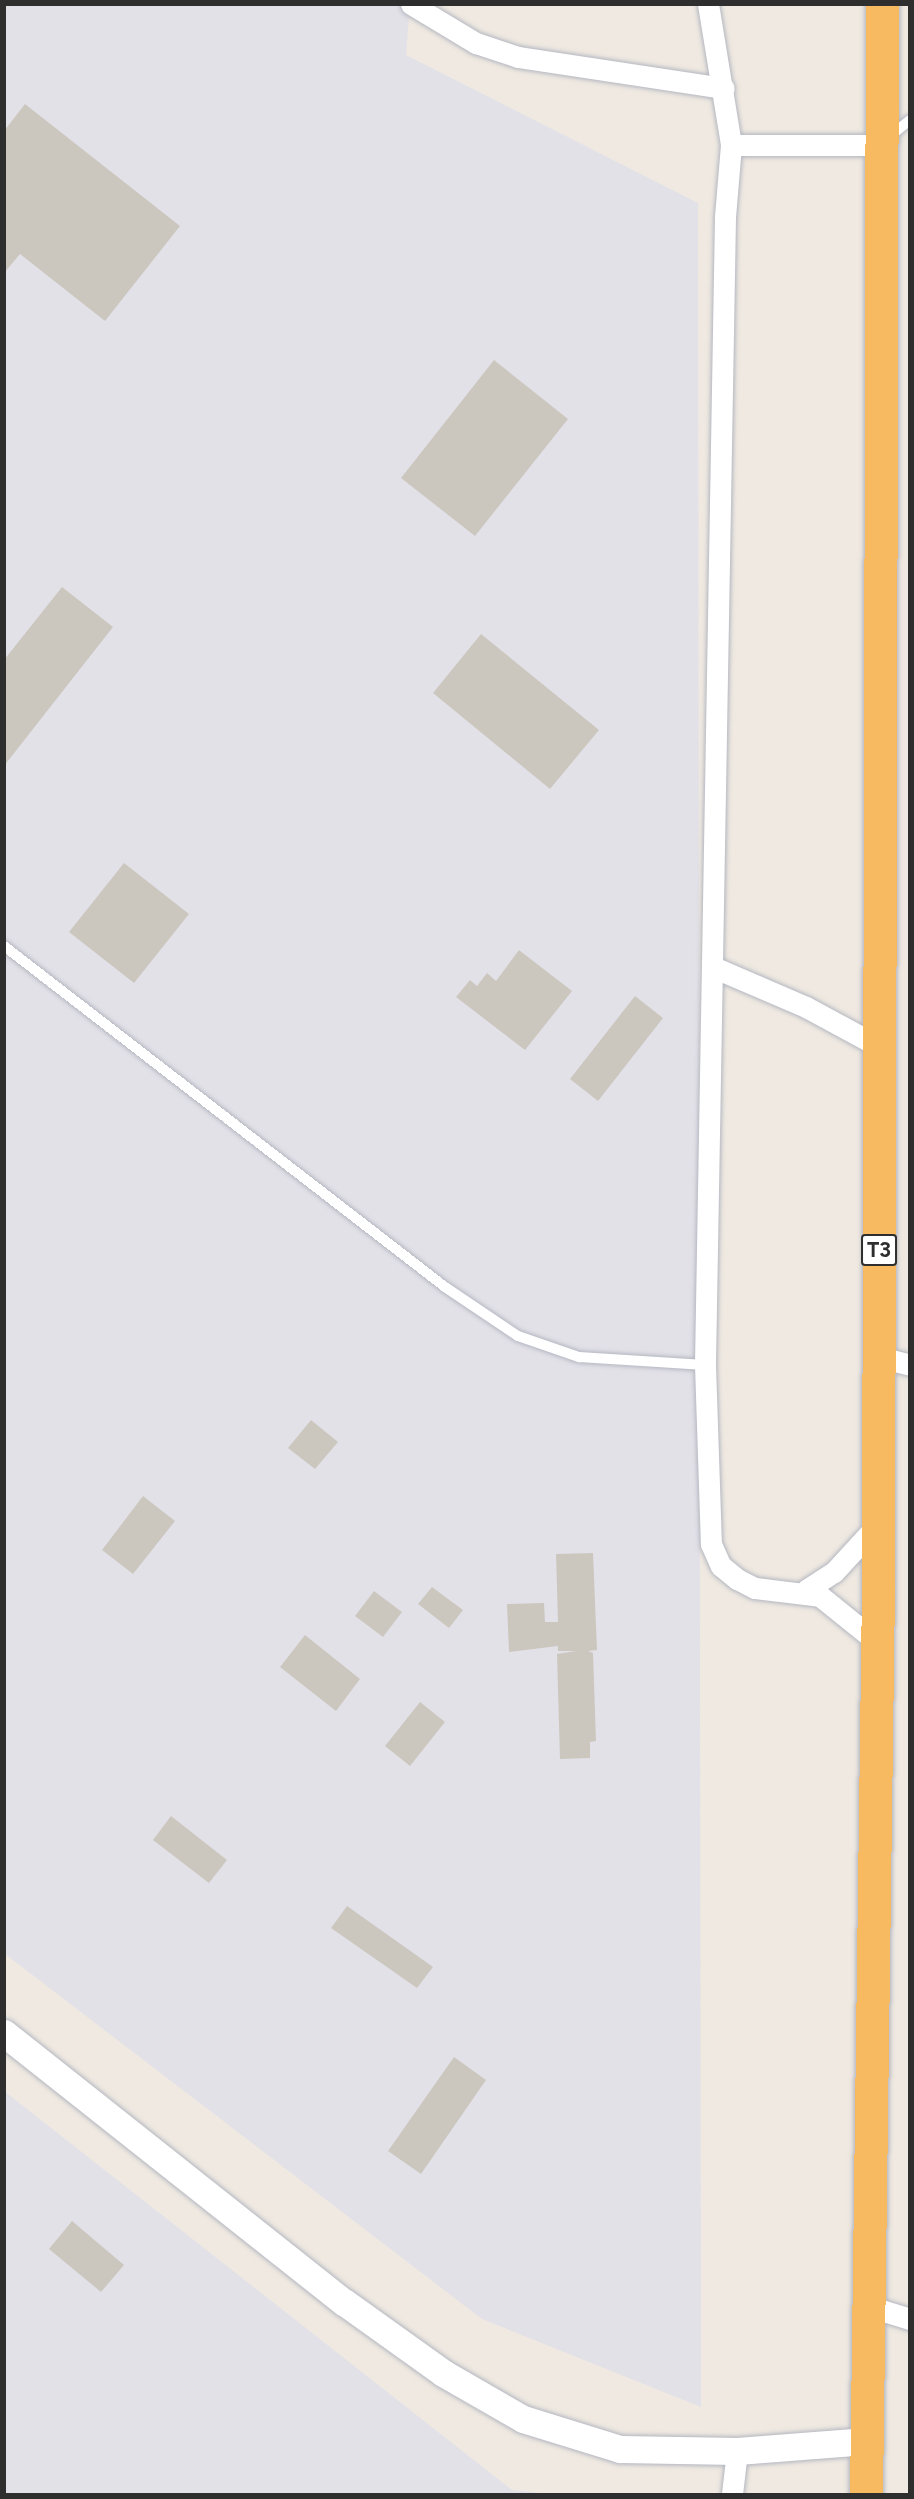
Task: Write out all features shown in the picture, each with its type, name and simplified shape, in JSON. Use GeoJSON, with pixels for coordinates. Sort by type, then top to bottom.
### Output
{"type":"FeatureCollection","features":[{"type":"Feature","properties":{"kind":"highway","name":"T3"},"geometry":{"type":"LineString","coordinates":[[866,2494],[878,1524],[894,1361],[880,1047],[879,145],[882,4]]}},
{"type":"Feature","properties":{"kind":"street"},"geometry":{"type":"LineString","coordinates":[[411,4],[476,43],[518,57],[724,88]]}},
{"type":"Feature","properties":{"kind":"street"},"geometry":{"type":"LineString","coordinates":[[708,4],[724,88],[731,145],[725,217],[705,1365],[711,1544],[721,1566],[737,1579],[755,1588],[806,1590],[847,1613],[877,1642]]}},
{"type":"Feature","properties":{"kind":"street"},"geometry":{"type":"LineString","coordinates":[[731,145],[879,145]]}},
{"type":"Feature","properties":{"kind":"street"},"geometry":{"type":"LineString","coordinates":[[713,967],[806,1007],[880,1047]]}},
{"type":"Feature","properties":{"kind":"street"},"geometry":{"type":"LineString","coordinates":[[806,1590],[834,1572],[878,1524]]}},
{"type":"Feature","properties":{"kind":"street"},"geometry":{"type":"LineString","coordinates":[[4,2033],[344,2302],[443,2373],[523,2419],[620,2449],[736,2451],[867,2441]]}},
{"type":"Feature","properties":{"kind":"street"},"geometry":{"type":"LineString","coordinates":[[868,2306],[909,2319]]}},
{"type":"Feature","properties":{"kind":"street"},"geometry":{"type":"LineString","coordinates":[[732,2494],[736,2451]]}},
{"type":"Feature","properties":{"kind":"lane"},"geometry":{"type":"LineString","coordinates":[[879,145],[909,120]]}},
{"type":"Feature","properties":{"kind":"lane"},"geometry":{"type":"LineString","coordinates":[[4,946],[445,1287],[510,1331],[579,1357],[705,1365]]}},
{"type":"Feature","properties":{"kind":"shaded area"},"geometry":{"type":"Polygon","coordinates":[[[4,5],[410,5],[406,55],[698,203],[701,2407],[482,2319],[5,1954],[4,5]]]}},
{"type":"Feature","properties":{"kind":"shaded area"},"geometry":{"type":"Polygon","coordinates":[[[4,2091],[512,2490],[550,2494],[5,2494],[4,2091]]]}},
{"type":"Feature","properties":{"kind":"building"},"geometry":{"type":"Polygon","coordinates":[[[25,104],[180,226],[105,321],[20,254],[4,273],[4,131],[25,104]]]}},
{"type":"Feature","properties":{"kind":"building"},"geometry":{"type":"Polygon","coordinates":[[[494,360],[568,419],[475,536],[401,478],[494,360]]]}},
{"type":"Feature","properties":{"kind":"building"},"geometry":{"type":"Polygon","coordinates":[[[62,587],[113,627],[4,766],[4,660],[62,587]]]}},
{"type":"Feature","properties":{"kind":"building"},"geometry":{"type":"Polygon","coordinates":[[[481,634],[599,730],[550,789],[433,693],[481,634]]]}},
{"type":"Feature","properties":{"kind":"building"},"geometry":{"type":"Polygon","coordinates":[[[124,863],[189,914],[134,983],[69,932],[124,863]]]}},
{"type":"Feature","properties":{"kind":"building"},"geometry":{"type":"Polygon","coordinates":[[[519,950],[572,991],[525,1050],[456,997],[470,980],[477,986],[487,973],[496,981],[519,950]]]}},
{"type":"Feature","properties":{"kind":"building"},"geometry":{"type":"Polygon","coordinates":[[[635,996],[663,1018],[598,1101],[570,1079],[635,996]]]}},
{"type":"Feature","properties":{"kind":"building"},"geometry":{"type":"Polygon","coordinates":[[[311,1420],[338,1442],[315,1469],[288,1448],[311,1420]]]}},
{"type":"Feature","properties":{"kind":"building"},"geometry":{"type":"Polygon","coordinates":[[[143,1496],[175,1521],[133,1574],[102,1550],[143,1496]]]}},
{"type":"Feature","properties":{"kind":"building"},"geometry":{"type":"Polygon","coordinates":[[[593,1553],[597,1650],[588,1651],[593,1653],[596,1741],[590,1742],[590,1758],[560,1759],[557,1654],[576,1651],[558,1651],[558,1646],[509,1652],[507,1604],[544,1603],[545,1622],[558,1622],[556,1554],[593,1553]]]}},
{"type":"Feature","properties":{"kind":"building"},"geometry":{"type":"Polygon","coordinates":[[[432,1587],[463,1610],[449,1628],[418,1604],[432,1587]]]}},
{"type":"Feature","properties":{"kind":"building"},"geometry":{"type":"Polygon","coordinates":[[[374,1591],[402,1612],[383,1637],[355,1616],[374,1591]]]}},
{"type":"Feature","properties":{"kind":"building"},"geometry":{"type":"Polygon","coordinates":[[[305,1635],[360,1679],[336,1711],[280,1667],[305,1635]]]}},
{"type":"Feature","properties":{"kind":"building"},"geometry":{"type":"Polygon","coordinates":[[[420,1702],[445,1722],[410,1766],[385,1746],[420,1702]]]}},
{"type":"Feature","properties":{"kind":"building"},"geometry":{"type":"Polygon","coordinates":[[[171,1816],[227,1860],[209,1883],[153,1840],[171,1816]]]}},
{"type":"Feature","properties":{"kind":"building"},"geometry":{"type":"Polygon","coordinates":[[[347,1906],[433,1967],[417,1988],[331,1928],[347,1906]]]}},
{"type":"Feature","properties":{"kind":"building"},"geometry":{"type":"Polygon","coordinates":[[[454,2057],[486,2080],[421,2174],[388,2151],[454,2057]]]}},
{"type":"Feature","properties":{"kind":"building"},"geometry":{"type":"Polygon","coordinates":[[[72,2221],[124,2265],[101,2292],[49,2249],[72,2221]]]}}]}
